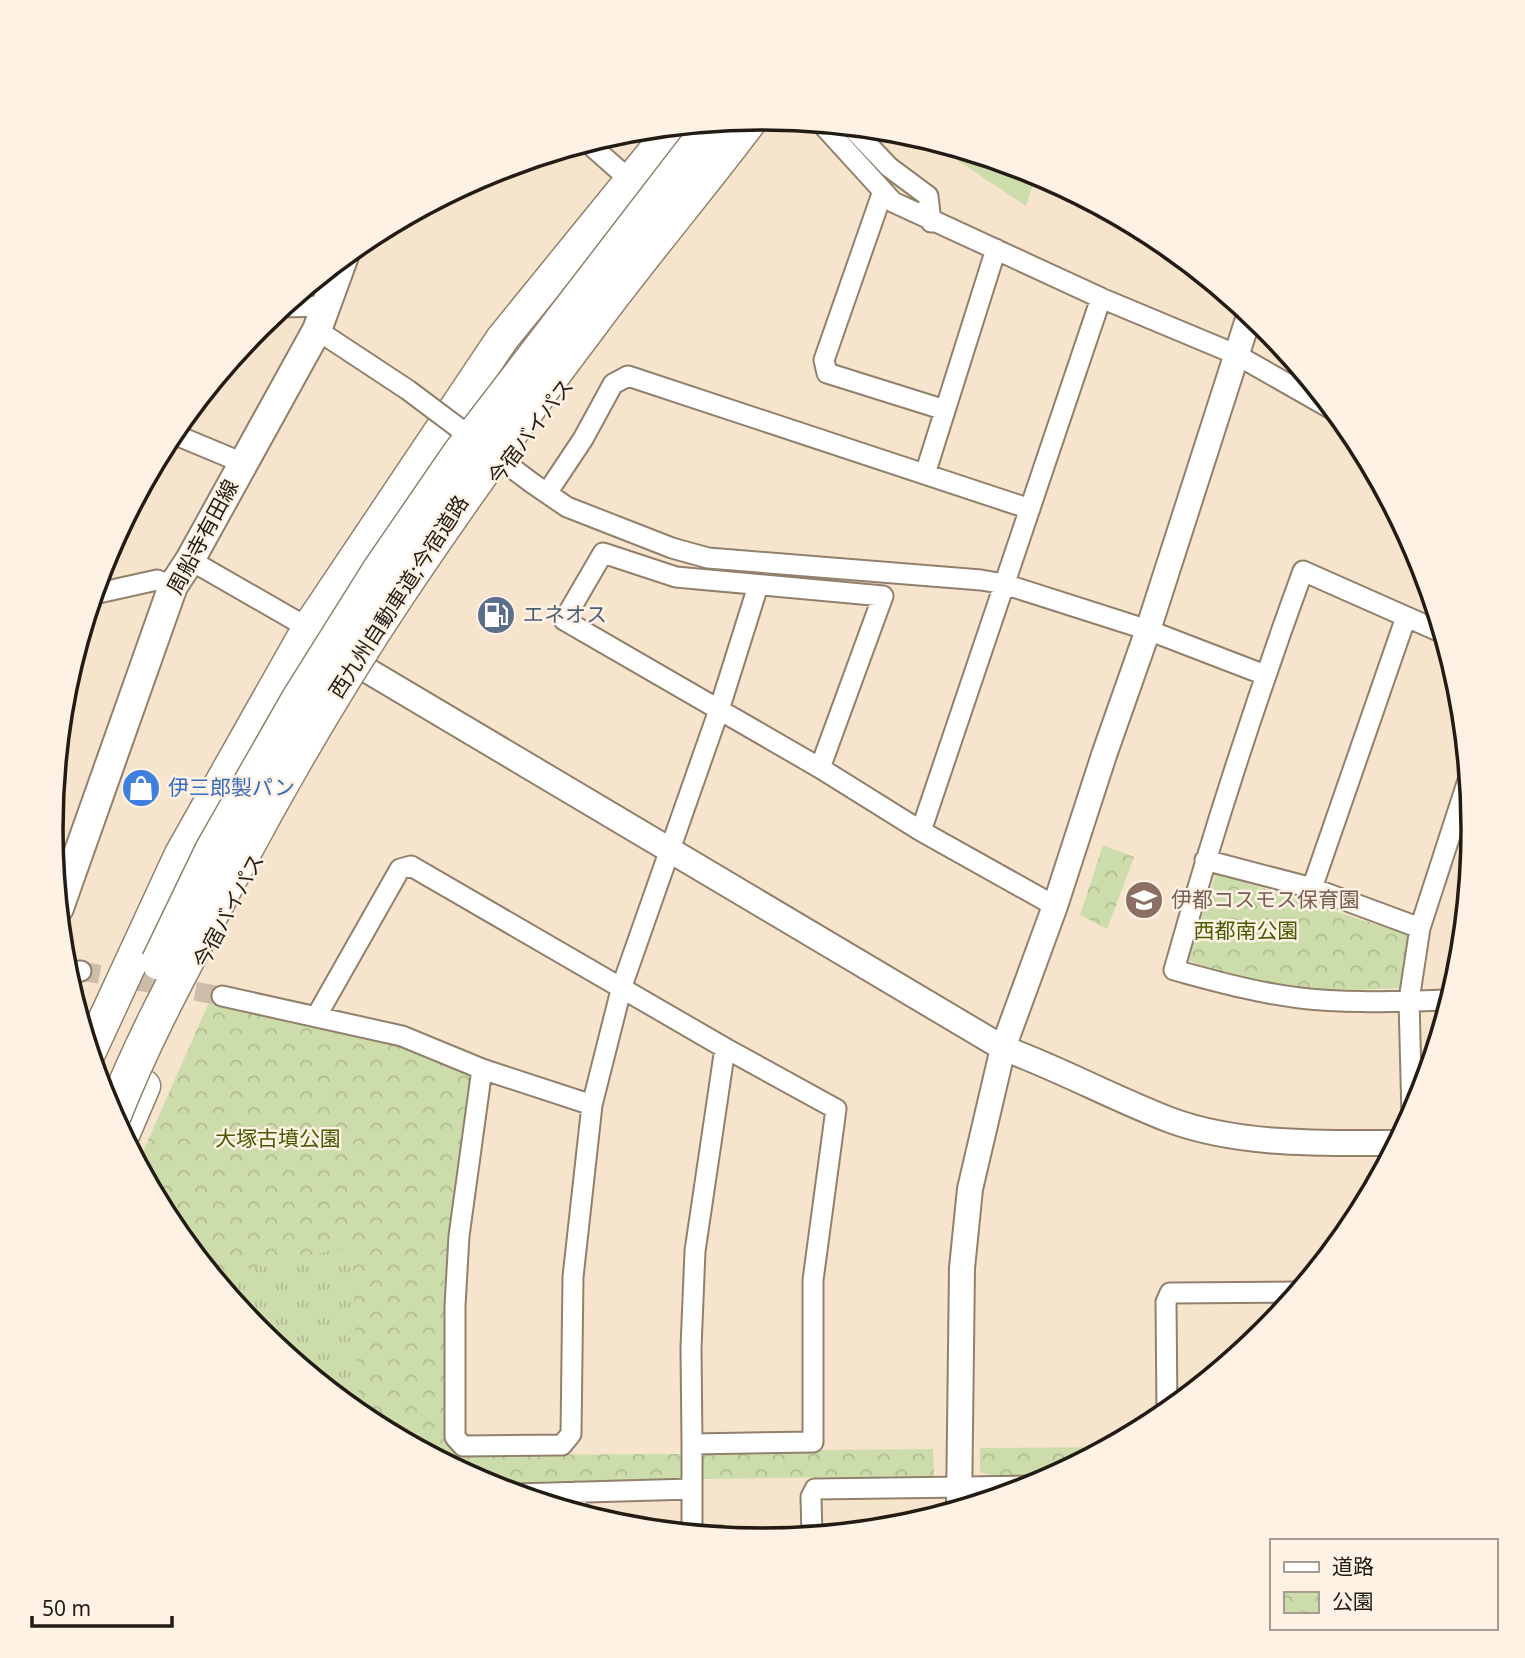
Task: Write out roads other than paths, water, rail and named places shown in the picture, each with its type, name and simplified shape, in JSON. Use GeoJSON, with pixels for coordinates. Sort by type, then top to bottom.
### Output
{"type":"FeatureCollection","features":[{"type":"Feature","properties":{"kind":"highway","name":"西九州自動車道;今宿道路"},"geometry":{"type":"LineString","coordinates":[[119,1103],[164,1002],[241,856],[334,693],[390,605],[486,466],[583,333],[694,195],[742,130]]}},
{"type":"Feature","properties":{"kind":"highway","name":"今宿バイパス"},"geometry":{"type":"LineString","coordinates":[[128,1123],[200,965],[265,842],[365,669],[498,475],[760,130]]}},
{"type":"Feature","properties":{"kind":"highway","name":"西九州自動車道;今宿道路"},"geometry":{"type":"LineString","coordinates":[[108,1074],[213,850],[300,698],[379,572],[460,454],[707,132]]}},
{"type":"Feature","properties":{"kind":"highway"},"geometry":{"type":"LineString","coordinates":[[96,1039],[181,854],[309,627],[502,339],[667,136]]}},
{"type":"Feature","properties":{"kind":"main road","name":"周船寺有田線"},"geometry":{"type":"LineString","coordinates":[[65,882],[173,586],[190,560],[322,318],[338,273]]}},
{"type":"Feature","properties":{"kind":"street"},"geometry":{"type":"LineString","coordinates":[[830,133],[893,202],[931,222],[1101,298],[1235,354],[1311,396]]}},
{"type":"Feature","properties":{"kind":"street"},"geometry":{"type":"LineString","coordinates":[[859,136],[889,167],[928,196],[931,222]]}},
{"type":"Feature","properties":{"kind":"street"},"geometry":{"type":"LineString","coordinates":[[596,150],[631,181]]}},
{"type":"Feature","properties":{"kind":"street"},"geometry":{"type":"LineString","coordinates":[[883,191],[824,360],[827,373],[945,410]]}},
{"type":"Feature","properties":{"kind":"street"},"geometry":{"type":"LineString","coordinates":[[925,474],[996,249]]}},
{"type":"Feature","properties":{"kind":"street"},"geometry":{"type":"LineString","coordinates":[[921,831],[1101,298]]}},
{"type":"Feature","properties":{"kind":"street"},"geometry":{"type":"LineString","coordinates":[[293,310],[322,318],[408,390],[567,508],[672,548],[708,558],[1004,584],[1148,630],[1265,675]]}},
{"type":"Feature","properties":{"kind":"street"},"geometry":{"type":"LineString","coordinates":[[812,1527],[811,1497],[815,1489],[959,1499],[962,1268],[970,1189],[1003,1048],[1055,906],[1148,630],[1246,324]]}},
{"type":"Feature","properties":{"kind":"street"},"geometry":{"type":"LineString","coordinates":[[540,488],[583,439],[613,383],[628,376],[1030,509]]}},
{"type":"Feature","properties":{"kind":"street"},"geometry":{"type":"LineString","coordinates":[[183,438],[243,463]]}},
{"type":"Feature","properties":{"kind":"street"},"geometry":{"type":"LineString","coordinates":[[820,768],[883,596],[676,577],[603,553],[564,620],[820,768],[921,831],[1055,906]]}},
{"type":"Feature","properties":{"kind":"street"},"geometry":{"type":"LineString","coordinates":[[190,560],[309,627],[365,669],[1003,1048],[1044,1063],[1171,1120],[1213,1131],[1308,1143],[1387,1143]]}},
{"type":"Feature","properties":{"kind":"street"},"geometry":{"type":"LineString","coordinates":[[1432,629],[1303,570],[1265,675],[1205,860],[1174,970],[1228,985],[1301,998],[1354,1002],[1440,1000]]}},
{"type":"Feature","properties":{"kind":"street"},"geometry":{"type":"LineString","coordinates":[[105,591],[157,580],[173,586]]}},
{"type":"Feature","properties":{"kind":"street"},"geometry":{"type":"LineString","coordinates":[[482,1069],[459,1236],[455,1306],[455,1437],[463,1447],[562,1445],[571,1434],[573,1277],[592,1105],[622,986],[719,710],[758,586]]}},
{"type":"Feature","properties":{"kind":"street"},"geometry":{"type":"LineString","coordinates":[[1312,888],[1406,617]]}},
{"type":"Feature","properties":{"kind":"street"},"geometry":{"type":"LineString","coordinates":[[1411,1091],[1409,1000],[1420,928],[1461,800]]}},
{"type":"Feature","properties":{"kind":"street"},"geometry":{"type":"LineString","coordinates":[[1205,860],[1312,888],[1420,928]]}},
{"type":"Feature","properties":{"kind":"street"},"geometry":{"type":"LineString","coordinates":[[316,1017],[400,869],[411,866],[725,1048],[836,1109],[813,1280],[813,1442],[692,1444]]}},
{"type":"Feature","properties":{"kind":"street"},"geometry":{"type":"LineString","coordinates":[[222,996],[402,1036],[482,1069],[592,1105]]}},
{"type":"Feature","properties":{"kind":"street"},"geometry":{"type":"LineString","coordinates":[[692,1525],[691,1348],[695,1251],[725,1048]]}},
{"type":"Feature","properties":{"kind":"street"},"geometry":{"type":"LineString","coordinates":[[1167,1399],[1166,1302],[1170,1293],[1286,1292]]}},
{"type":"Feature","properties":{"kind":"street"},"geometry":{"type":"LineString","coordinates":[[544,1493],[691,1489]]}},
{"type":"Feature","properties":{"kind":"street"},"geometry":{"type":"LineString","coordinates":[[576,1492],[576,1503]]}},
{"type":"Feature","properties":{"kind":"tunnel"},"geometry":{"type":"LineString","coordinates":[[81,971],[222,996]]}},
{"type":"Feature","properties":{"kind":"place","name":"エネオス"},"geometry":{"type":"Point","coordinates":[496,615]}},
{"type":"Feature","properties":{"kind":"place","name":"伊三郎製パン"},"geometry":{"type":"Point","coordinates":[141,788]}},
{"type":"Feature","properties":{"kind":"place","name":"伊都コスモス保育園"},"geometry":{"type":"Point","coordinates":[1144,900]}},
{"type":"Feature","properties":{"kind":"park label","name":"西都南公園"},"geometry":{"type":"Point","coordinates":[1246,931]}},
{"type":"Feature","properties":{"kind":"park label","name":"大塚古墳公園"},"geometry":{"type":"Point","coordinates":[278,1139]}}]}
